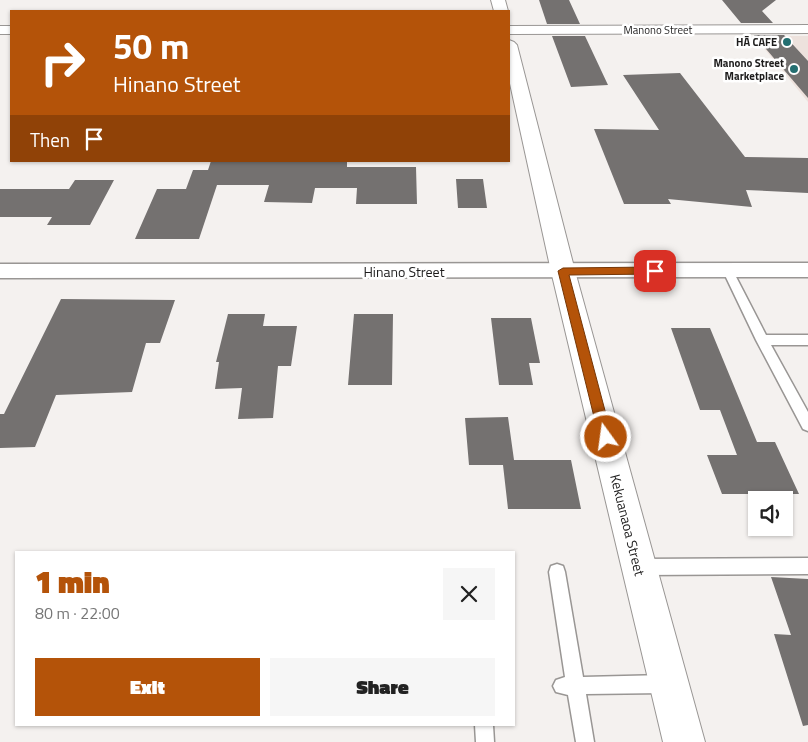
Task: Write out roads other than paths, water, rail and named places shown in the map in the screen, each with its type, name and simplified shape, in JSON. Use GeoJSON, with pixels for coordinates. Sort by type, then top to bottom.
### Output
{"type":"FeatureCollection","features":[{"type":"Feature","properties":{"kind":"street","name":"Manono Street"},"geometry":{"type":"LineString","coordinates":[[510,30],[808,29]]}},
{"type":"Feature","properties":{"kind":"street","name":"Kekuanaoa Street"},"geometry":{"type":"LineString","coordinates":[[510,49],[563,271],[684,742]]}},
{"type":"Feature","properties":{"kind":"street","name":"Hinano Street"},"geometry":{"type":"LineString","coordinates":[[0,271],[808,270]]}},
{"type":"Feature","properties":{"kind":"lane"},"geometry":{"type":"LineString","coordinates":[[728,271],[762,340],[802,403],[808,425]]}},
{"type":"Feature","properties":{"kind":"lane"},"geometry":{"type":"LineString","coordinates":[[762,340],[808,340]]}},
{"type":"Feature","properties":{"kind":"lane"},"geometry":{"type":"LineString","coordinates":[[639,567],[808,566]]}},
{"type":"Feature","properties":{"kind":"lane"},"geometry":{"type":"LineString","coordinates":[[557,572],[569,686],[585,742]]}},
{"type":"Feature","properties":{"kind":"lane"},"geometry":{"type":"LineString","coordinates":[[569,686],[668,684]]}},
{"type":"Feature","properties":{"kind":"lane"},"geometry":{"type":"LineString","coordinates":[[484,726],[485,742]]}},
{"type":"Feature","properties":{"kind":"place","name":"HĀ CAFE"},"geometry":{"type":"Point","coordinates":[787,42]}},
{"type":"Feature","properties":{"kind":"place","name":"Manono Street Marketplace"},"geometry":{"type":"Point","coordinates":[794,69]}}]}
